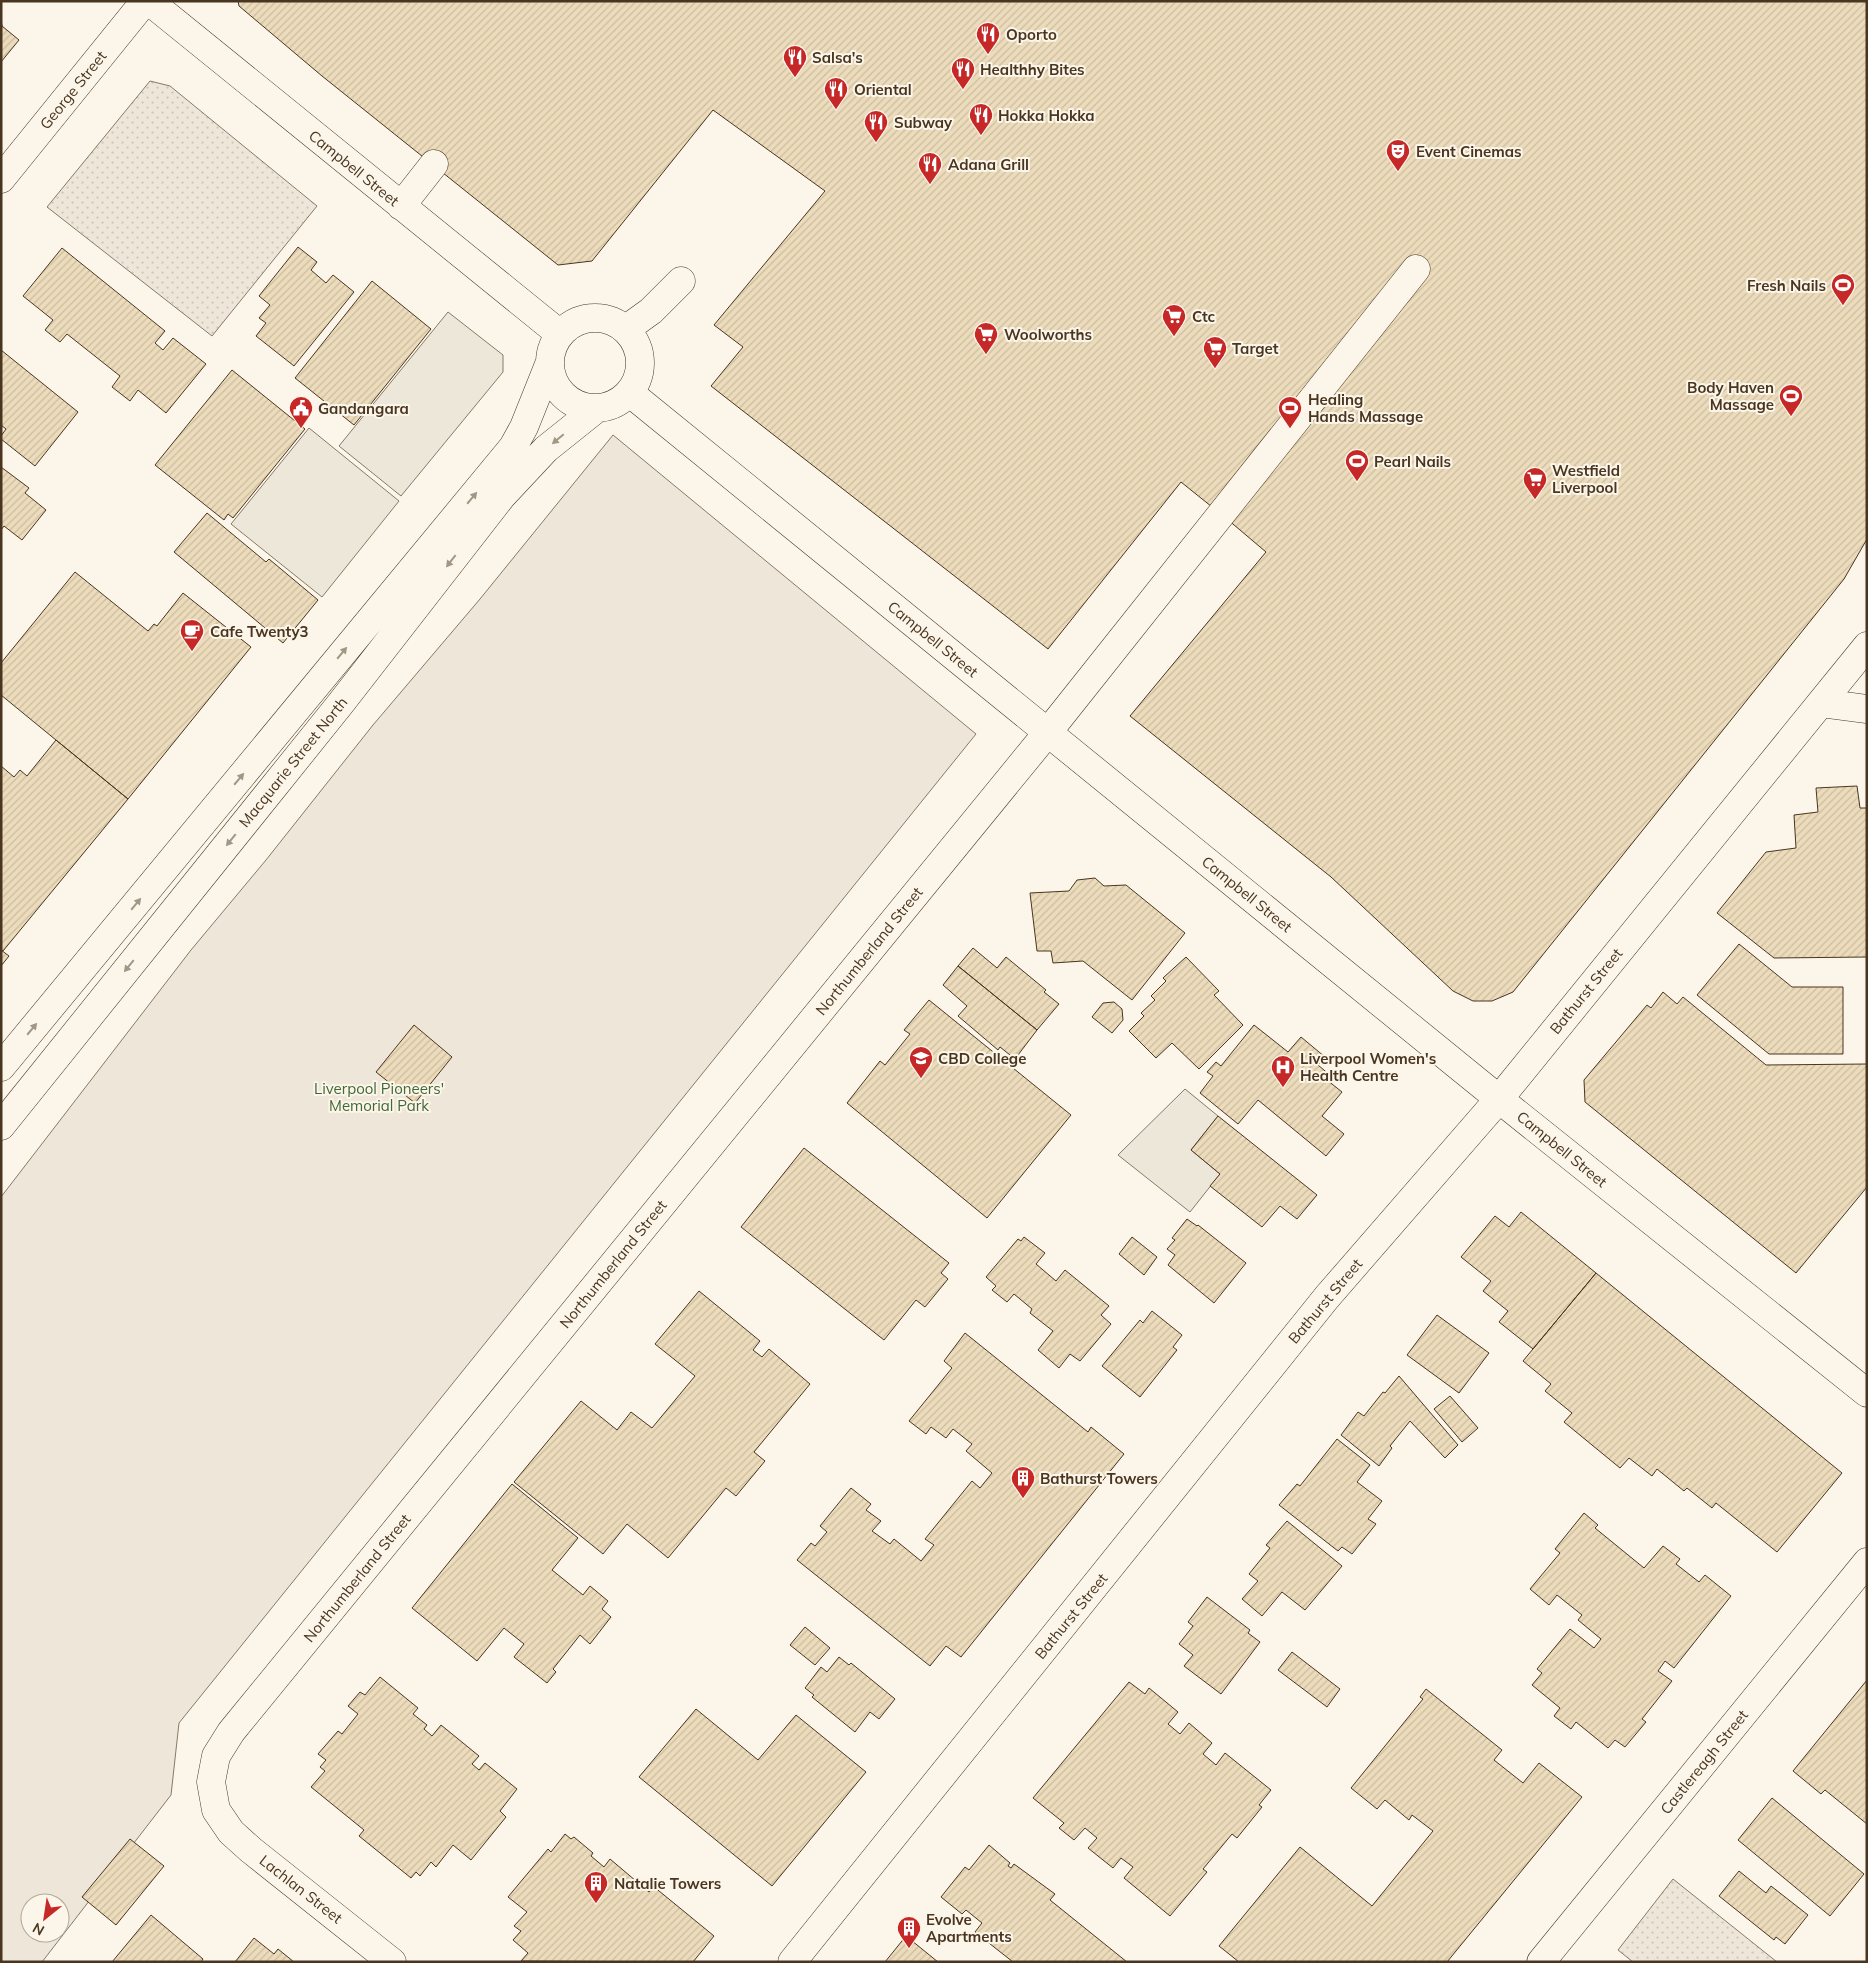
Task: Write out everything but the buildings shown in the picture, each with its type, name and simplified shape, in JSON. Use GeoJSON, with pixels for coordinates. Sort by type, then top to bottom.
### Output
{"type":"FeatureCollection","features":[{"type":"Feature","properties":{"kind":"street","name":"George Street"},"geometry":{"type":"LineString","coordinates":[[1,178],[147,1]]}},
{"type":"Feature","properties":{"kind":"street","name":"Campbell Street"},"geometry":{"type":"LineString","coordinates":[[147,1],[560,334]]}},
{"type":"Feature","properties":{"kind":"street"},"geometry":{"type":"LineString","coordinates":[[401,206],[434,164]]}},
{"type":"Feature","properties":{"kind":"street","name":"Northumberland Street"},"geometry":{"type":"LineString","coordinates":[[216,1810],[211,1782],[216,1756],[231,1732],[1048,732],[1416,269]]}},
{"type":"Feature","properties":{"kind":"street"},"geometry":{"type":"LineString","coordinates":[[626,329],[651,312],[681,281]]}},
{"type":"Feature","properties":{"kind":"street"},"geometry":{"type":"LineString","coordinates":[[599,317],[613,321],[626,329],[635,340],[640,353],[641,368],[638,381],[630,393],[620,402],[609,407],[596,409],[568,400],[558,390],[552,377],[550,362],[552,348],[560,334],[570,325],[584,318],[599,317]]}},
{"type":"Feature","properties":{"kind":"street","name":"Macquarie Street North"},"geometry":{"type":"LineString","coordinates":[[1,1067],[513,447],[524,427],[550,362]]}},
{"type":"Feature","properties":{"kind":"street","name":"Campbell Street"},"geometry":{"type":"LineString","coordinates":[[630,393],[1499,1099],[1867,1393]]}},
{"type":"Feature","properties":{"kind":"street","name":"Macquarie Street North"},"geometry":{"type":"LineString","coordinates":[[1,1126],[334,711],[502,496],[546,449],[596,409]]}},
{"type":"Feature","properties":{"kind":"street","name":"Bathurst Street"},"geometry":{"type":"LineString","coordinates":[[792,1962],[1327,1297],[1499,1099],[1867,646]]}},
{"type":"Feature","properties":{"kind":"street"},"geometry":{"type":"LineString","coordinates":[[1821,702],[1867,709]]}},
{"type":"Feature","properties":{"kind":"street","name":"Castlereagh Street"},"geometry":{"type":"LineString","coordinates":[[1541,1962],[1867,1562]]}},
{"type":"Feature","properties":{"kind":"street","name":"Lachlan Street"},"geometry":{"type":"LineString","coordinates":[[216,1810],[232,1832],[251,1850],[392,1962]]}},
{"type":"Feature","properties":{"kind":"green space"},"geometry":{"type":"Polygon","coordinates":[[[150,81],[170,86],[317,206],[212,336],[47,207],[150,81]]]}},
{"type":"Feature","properties":{"kind":"green space","name":"Liverpool Pioneers' Memorial Park"},"geometry":{"type":"Polygon","coordinates":[[[613,435],[976,734],[179,1723],[171,1795],[70,1926],[70,1893],[20,1893],[20,1943],[57,1943],[42,1962],[1,1962],[1,1197],[191,950],[266,860],[373,725],[480,599],[613,435]]]}},
{"type":"Feature","properties":{"kind":"green space"},"geometry":{"type":"Polygon","coordinates":[[[1673,1879],[1777,1962],[1633,1962],[1618,1950],[1673,1879]]]}},
{"type":"Feature","properties":{"kind":"shaded area"},"geometry":{"type":"Polygon","coordinates":[[[448,312],[503,355],[503,372],[401,496],[339,446],[448,312]]]}},
{"type":"Feature","properties":{"kind":"shaded area"},"geometry":{"type":"Polygon","coordinates":[[[309,428],[399,501],[322,597],[231,524],[309,428]]]}},
{"type":"Feature","properties":{"kind":"shaded area"},"geometry":{"type":"Polygon","coordinates":[[[1185,1089],[1218,1116],[1191,1150],[1220,1174],[1190,1212],[1118,1155],[1185,1089]]]}},
{"type":"Feature","properties":{"kind":"place","name":"Oporto"},"geometry":{"type":"Point","coordinates":[988,55]}},
{"type":"Feature","properties":{"kind":"place","name":"Salsa's"},"geometry":{"type":"Point","coordinates":[795,78]}},
{"type":"Feature","properties":{"kind":"place","name":"Healthhy Bites"},"geometry":{"type":"Point","coordinates":[963,90]}},
{"type":"Feature","properties":{"kind":"place","name":"Oriental"},"geometry":{"type":"Point","coordinates":[836,110]}},
{"type":"Feature","properties":{"kind":"place","name":"Hokka Hokka"},"geometry":{"type":"Point","coordinates":[981,136]}},
{"type":"Feature","properties":{"kind":"place","name":"Subway"},"geometry":{"type":"Point","coordinates":[876,143]}},
{"type":"Feature","properties":{"kind":"place","name":"Event Cinemas"},"geometry":{"type":"Point","coordinates":[1398,172]}},
{"type":"Feature","properties":{"kind":"place","name":"Adana Grill"},"geometry":{"type":"Point","coordinates":[930,185]}},
{"type":"Feature","properties":{"kind":"place","name":"Fresh Nails"},"geometry":{"type":"Point","coordinates":[1843,306]}},
{"type":"Feature","properties":{"kind":"place","name":"Ctc"},"geometry":{"type":"Point","coordinates":[1174,337]}},
{"type":"Feature","properties":{"kind":"place","name":"Woolworths"},"geometry":{"type":"Point","coordinates":[986,355]}},
{"type":"Feature","properties":{"kind":"place","name":"Target"},"geometry":{"type":"Point","coordinates":[1215,369]}},
{"type":"Feature","properties":{"kind":"place","name":"Body Haven Massage"},"geometry":{"type":"Point","coordinates":[1791,417]}},
{"type":"Feature","properties":{"kind":"place","name":"Gandangara"},"geometry":{"type":"Point","coordinates":[301,429]}},
{"type":"Feature","properties":{"kind":"place","name":"Healing Hands Massage"},"geometry":{"type":"Point","coordinates":[1290,429]}},
{"type":"Feature","properties":{"kind":"place","name":"Pearl Nails"},"geometry":{"type":"Point","coordinates":[1357,482]}},
{"type":"Feature","properties":{"kind":"place","name":"Westfield Liverpool"},"geometry":{"type":"Point","coordinates":[1535,500]}},
{"type":"Feature","properties":{"kind":"place","name":"Cafe Twenty3"},"geometry":{"type":"Point","coordinates":[192,652]}},
{"type":"Feature","properties":{"kind":"place","name":"CBD College"},"geometry":{"type":"Point","coordinates":[921,1079]}},
{"type":"Feature","properties":{"kind":"place","name":"Liverpool Women's Health Centre"},"geometry":{"type":"Point","coordinates":[1283,1088]}},
{"type":"Feature","properties":{"kind":"place","name":"Bathurst Towers"},"geometry":{"type":"Point","coordinates":[1023,1499]}},
{"type":"Feature","properties":{"kind":"place","name":"Natalie Towers"},"geometry":{"type":"Point","coordinates":[596,1904]}},
{"type":"Feature","properties":{"kind":"place","name":"Evolve Apartments"},"geometry":{"type":"Point","coordinates":[909,1949]}}]}
